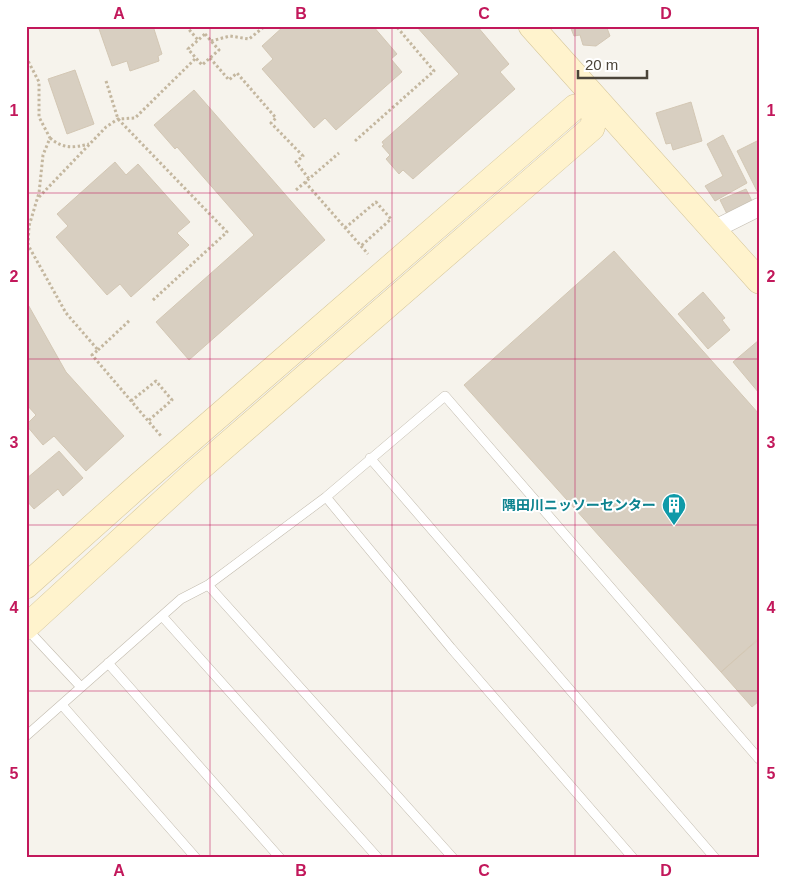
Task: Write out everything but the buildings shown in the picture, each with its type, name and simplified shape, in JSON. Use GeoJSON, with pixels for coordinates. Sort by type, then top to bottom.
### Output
{"type":"FeatureCollection","features":[{"type":"Feature","properties":{"kind":"street"},"geometry":{"type":"LineString","coordinates":[[531,26],[759,281]]}},
{"type":"Feature","properties":{"kind":"street"},"geometry":{"type":"LineString","coordinates":[[26,586],[139,485],[575,107],[599,102]]}},
{"type":"Feature","properties":{"kind":"street"},"geometry":{"type":"LineString","coordinates":[[26,627],[192,475],[592,128],[599,102]]}},
{"type":"Feature","properties":{"kind":"street"},"geometry":{"type":"LineString","coordinates":[[713,230],[759,207]]}},
{"type":"Feature","properties":{"kind":"lane"},"geometry":{"type":"LineString","coordinates":[[26,736],[181,599],[208,584],[326,497],[445,396],[759,758]]}},
{"type":"Feature","properties":{"kind":"lane"},"geometry":{"type":"LineString","coordinates":[[370,458],[715,858]]}},
{"type":"Feature","properties":{"kind":"lane"},"geometry":{"type":"LineString","coordinates":[[326,497],[451,648],[633,858]]}},
{"type":"Feature","properties":{"kind":"lane"},"geometry":{"type":"LineString","coordinates":[[208,584],[453,858]]}},
{"type":"Feature","properties":{"kind":"lane"},"geometry":{"type":"LineString","coordinates":[[162,616],[378,858]]}},
{"type":"Feature","properties":{"kind":"lane"},"geometry":{"type":"LineString","coordinates":[[26,627],[81,687]]}},
{"type":"Feature","properties":{"kind":"lane"},"geometry":{"type":"LineString","coordinates":[[108,663],[280,858]]}},
{"type":"Feature","properties":{"kind":"lane"},"geometry":{"type":"LineString","coordinates":[[62,705],[196,858]]}},
{"type":"Feature","properties":{"kind":"path"},"geometry":{"type":"LineString","coordinates":[[186,26],[198,40]]}},
{"type":"Feature","properties":{"kind":"path"},"geometry":{"type":"LineString","coordinates":[[211,41],[230,36],[249,39],[265,26]]}},
{"type":"Feature","properties":{"kind":"path"},"geometry":{"type":"LineString","coordinates":[[355,141],[434,71],[396,26]]}},
{"type":"Feature","properties":{"kind":"path"},"geometry":{"type":"LineString","coordinates":[[205,34],[219,50],[202,65],[188,49],[198,40],[205,34]]}},
{"type":"Feature","properties":{"kind":"path"},"geometry":{"type":"LineString","coordinates":[[26,58],[39,82],[39,117],[50,138],[67,148],[90,144]]}},
{"type":"Feature","properties":{"kind":"path"},"geometry":{"type":"LineString","coordinates":[[36,199],[106,127],[118,119],[135,118],[196,58]]}},
{"type":"Feature","properties":{"kind":"path"},"geometry":{"type":"LineString","coordinates":[[210,58],[229,80],[237,73],[276,118],[271,123],[303,156],[296,162],[309,179]]}},
{"type":"Feature","properties":{"kind":"path"},"geometry":{"type":"LineString","coordinates":[[106,81],[118,119],[227,232],[152,301]]}},
{"type":"Feature","properties":{"kind":"path"},"geometry":{"type":"LineString","coordinates":[[50,138],[43,155],[27,245],[66,313],[98,350]]}},
{"type":"Feature","properties":{"kind":"path"},"geometry":{"type":"LineString","coordinates":[[296,190],[339,153]]}},
{"type":"Feature","properties":{"kind":"path"},"geometry":{"type":"LineString","coordinates":[[305,182],[368,254]]}},
{"type":"Feature","properties":{"kind":"path"},"geometry":{"type":"LineString","coordinates":[[346,228],[376,202],[390,219],[361,246]]}},
{"type":"Feature","properties":{"kind":"path"},"geometry":{"type":"LineString","coordinates":[[130,320],[92,355],[163,438]]}},
{"type":"Feature","properties":{"kind":"path"},"geometry":{"type":"LineString","coordinates":[[131,401],[156,381],[172,400],[148,421]]}},
{"type":"Feature","properties":{"kind":"place","name":"隅田川ニッソーセンター"},"geometry":{"type":"Point","coordinates":[674,526]}}]}
